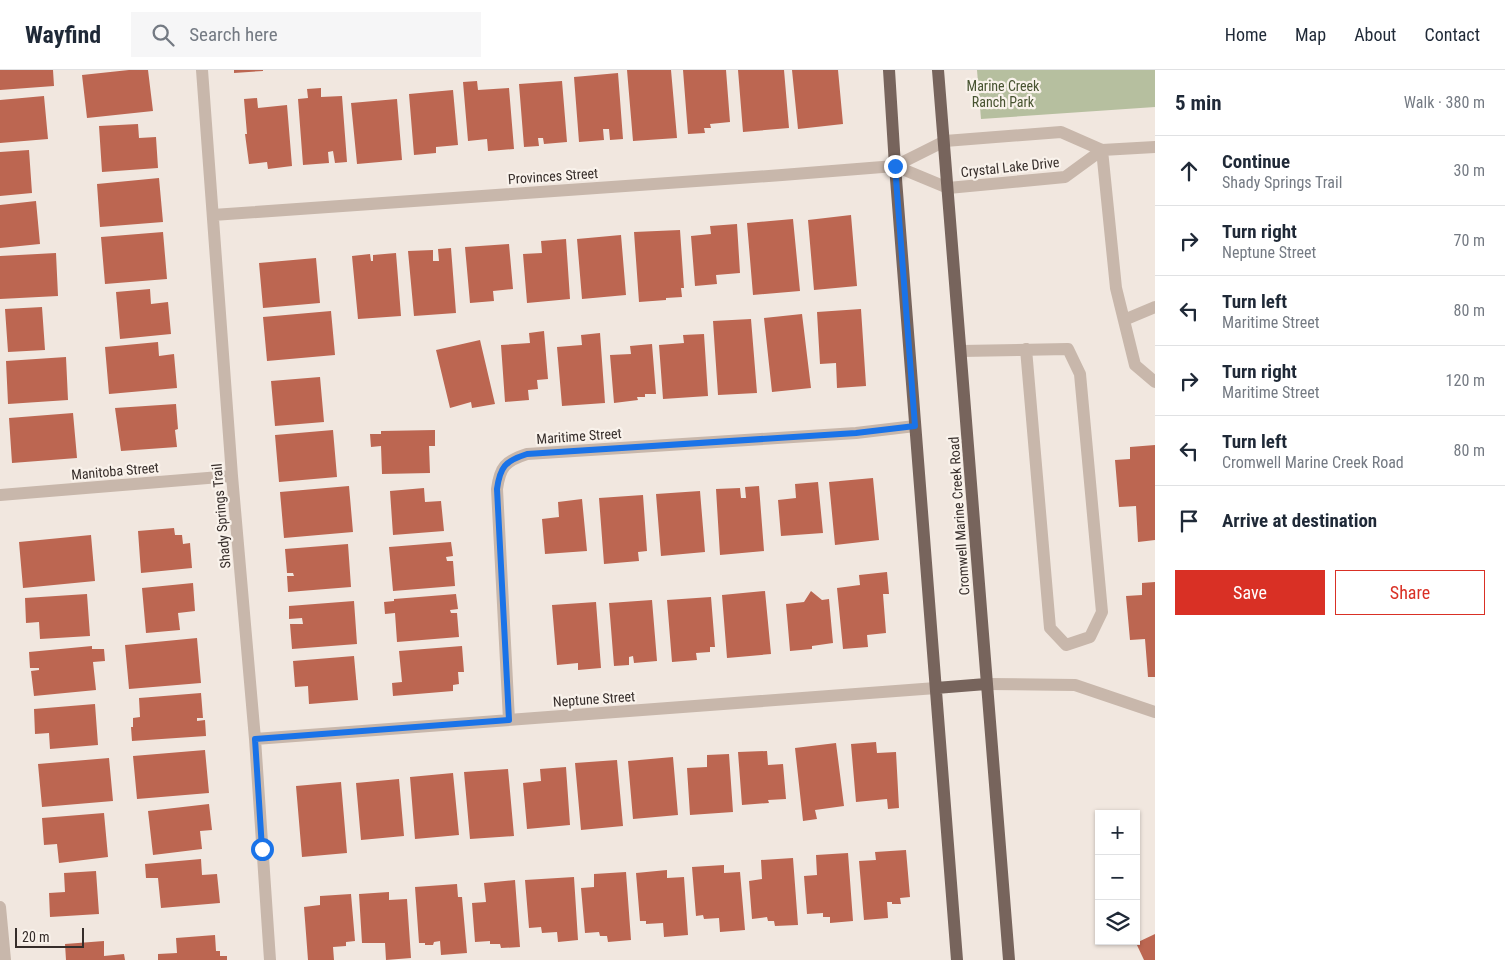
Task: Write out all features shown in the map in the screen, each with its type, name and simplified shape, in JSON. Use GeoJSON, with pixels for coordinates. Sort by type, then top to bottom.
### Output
{"type":"FeatureCollection","features":[{"type":"Feature","properties":{"kind":"main road"},"geometry":{"type":"LineString","coordinates":[[889,70],[957,960]]}},
{"type":"Feature","properties":{"kind":"main road","name":"Cromwell Marine Creek Road"},"geometry":{"type":"LineString","coordinates":[[938,70],[962,351],[986,684],[1009,960]]}},
{"type":"Feature","properties":{"kind":"main road"},"geometry":{"type":"LineString","coordinates":[[936,688],[986,684]]}},
{"type":"Feature","properties":{"kind":"street","name":"Shady Springs Trail"},"geometry":{"type":"LineString","coordinates":[[202,70],[232,476],[255,739],[270,960]]}},
{"type":"Feature","properties":{"kind":"street","name":"Crystal Lake Drive"},"geometry":{"type":"LineString","coordinates":[[895,166],[945,141],[1061,132],[1102,150],[1155,147]]}},
{"type":"Feature","properties":{"kind":"street","name":"Crystal Lake Drive"},"geometry":{"type":"LineString","coordinates":[[895,166],[948,188],[1065,178],[1102,150]]}},
{"type":"Feature","properties":{"kind":"street"},"geometry":{"type":"LineString","coordinates":[[1102,150],[1116,288],[1135,365],[1155,382]]}},
{"type":"Feature","properties":{"kind":"street","name":"Provinces Street"},"geometry":{"type":"LineString","coordinates":[[213,215],[895,166]]}},
{"type":"Feature","properties":{"kind":"street"},"geometry":{"type":"LineString","coordinates":[[1124,320],[1155,307]]}},
{"type":"Feature","properties":{"kind":"street"},"geometry":{"type":"LineString","coordinates":[[962,351],[1026,349],[1068,349],[1080,374],[1102,612],[1090,637],[1066,645],[1050,628],[1026,349]]}},
{"type":"Feature","properties":{"kind":"street","name":"Maritime Street"},"geometry":{"type":"LineString","coordinates":[[509,720],[497,489],[499,476],[504,465],[514,458],[527,454],[856,433],[915,426]]}},
{"type":"Feature","properties":{"kind":"street","name":"Manitoba Street"},"geometry":{"type":"LineString","coordinates":[[0,495],[232,476]]}},
{"type":"Feature","properties":{"kind":"street"},"geometry":{"type":"LineString","coordinates":[[986,684],[1075,684],[1155,712]]}},
{"type":"Feature","properties":{"kind":"street","name":"Neptune Street"},"geometry":{"type":"LineString","coordinates":[[255,739],[936,688]]}},
{"type":"Feature","properties":{"kind":"street"},"geometry":{"type":"LineString","coordinates":[[0,907],[4,960]]}},
{"type":"Feature","properties":{"kind":"green space","name":"Marine Creek Ranch Park"},"geometry":{"type":"Polygon","coordinates":[[[977,70],[1155,70],[1155,107],[981,119],[977,70]]]}},
{"type":"Feature","properties":{"kind":"building"},"geometry":{"type":"Polygon","coordinates":[[[0,70],[53,70],[54,86],[0,90],[0,70]]]}},
{"type":"Feature","properties":{"kind":"building"},"geometry":{"type":"Polygon","coordinates":[[[148,70],[153,111],[87,118],[82,75],[148,70]]]}},
{"type":"Feature","properties":{"kind":"building"},"geometry":{"type":"Polygon","coordinates":[[[234,70],[263,70],[263,71],[234,73],[234,70]]]}},
{"type":"Feature","properties":{"kind":"building"},"geometry":{"type":"Polygon","coordinates":[[[627,70],[671,70],[677,138],[633,141],[627,70]]]}},
{"type":"Feature","properties":{"kind":"building"},"geometry":{"type":"Polygon","coordinates":[[[683,70],[726,70],[730,122],[710,124],[711,128],[704,128],[705,133],[688,134],[683,70]]]}},
{"type":"Feature","properties":{"kind":"building"},"geometry":{"type":"Polygon","coordinates":[[[738,70],[784,70],[789,128],[743,132],[738,70]]]}},
{"type":"Feature","properties":{"kind":"building"},"geometry":{"type":"Polygon","coordinates":[[[792,70],[838,70],[843,124],[798,129],[792,70]]]}},
{"type":"Feature","properties":{"kind":"building"},"geometry":{"type":"Polygon","coordinates":[[[618,73],[623,139],[610,140],[609,129],[603,129],[604,140],[579,142],[574,77],[618,73]]]}},
{"type":"Feature","properties":{"kind":"building"},"geometry":{"type":"Polygon","coordinates":[[[477,81],[478,90],[509,88],[514,149],[488,151],[487,139],[468,141],[463,82],[477,81]]]}},
{"type":"Feature","properties":{"kind":"building"},"geometry":{"type":"Polygon","coordinates":[[[562,81],[567,142],[544,144],[543,138],[538,138],[539,146],[524,147],[519,84],[562,81]]]}},
{"type":"Feature","properties":{"kind":"building"},"geometry":{"type":"Polygon","coordinates":[[[321,88],[321,97],[342,96],[347,162],[335,163],[333,151],[328,152],[329,163],[303,165],[298,99],[308,98],[307,89],[321,88]]]}},
{"type":"Feature","properties":{"kind":"building"},"geometry":{"type":"Polygon","coordinates":[[[453,90],[458,145],[436,147],[436,153],[414,155],[409,94],[453,90]]]}},
{"type":"Feature","properties":{"kind":"building"},"geometry":{"type":"Polygon","coordinates":[[[44,96],[48,139],[0,143],[0,100],[44,96]]]}},
{"type":"Feature","properties":{"kind":"building"},"geometry":{"type":"Polygon","coordinates":[[[257,98],[258,108],[287,105],[292,166],[268,169],[267,162],[249,164],[245,134],[247,134],[244,99],[257,98]]]}},
{"type":"Feature","properties":{"kind":"building"},"geometry":{"type":"Polygon","coordinates":[[[397,99],[402,160],[357,164],[351,103],[397,99]]]}},
{"type":"Feature","properties":{"kind":"building"},"geometry":{"type":"Polygon","coordinates":[[[138,124],[139,138],[156,137],[158,168],[102,172],[99,126],[138,124]]]}},
{"type":"Feature","properties":{"kind":"building"},"geometry":{"type":"Polygon","coordinates":[[[29,150],[32,193],[0,196],[0,152],[29,150]]]}},
{"type":"Feature","properties":{"kind":"building"},"geometry":{"type":"Polygon","coordinates":[[[159,178],[163,222],[100,227],[97,184],[159,178]]]}},
{"type":"Feature","properties":{"kind":"building"},"geometry":{"type":"Polygon","coordinates":[[[36,201],[40,244],[0,248],[0,205],[36,201]]]}},
{"type":"Feature","properties":{"kind":"building"},"geometry":{"type":"Polygon","coordinates":[[[851,215],[857,286],[814,290],[808,220],[851,215]]]}},
{"type":"Feature","properties":{"kind":"building"},"geometry":{"type":"Polygon","coordinates":[[[793,219],[800,291],[753,295],[747,223],[793,219]]]}},
{"type":"Feature","properties":{"kind":"building"},"geometry":{"type":"Polygon","coordinates":[[[737,224],[740,273],[716,275],[717,284],[695,286],[691,236],[711,234],[710,226],[737,224]]]}},
{"type":"Feature","properties":{"kind":"building"},"geometry":{"type":"Polygon","coordinates":[[[680,230],[684,288],[681,288],[682,297],[639,302],[634,232],[680,230]]]}},
{"type":"Feature","properties":{"kind":"building"},"geometry":{"type":"Polygon","coordinates":[[[163,232],[167,279],[105,284],[101,237],[163,232]]]}},
{"type":"Feature","properties":{"kind":"building"},"geometry":{"type":"Polygon","coordinates":[[[621,235],[626,295],[582,299],[577,239],[621,235]]]}},
{"type":"Feature","properties":{"kind":"building"},"geometry":{"type":"Polygon","coordinates":[[[566,239],[570,299],[527,303],[523,254],[542,253],[541,241],[566,239]]]}},
{"type":"Feature","properties":{"kind":"building"},"geometry":{"type":"Polygon","coordinates":[[[509,244],[513,289],[493,291],[494,301],[470,303],[465,247],[509,244]]]}},
{"type":"Feature","properties":{"kind":"building"},"geometry":{"type":"Polygon","coordinates":[[[451,248],[456,313],[414,316],[408,251],[433,250],[433,261],[439,261],[438,249],[451,248]]]}},
{"type":"Feature","properties":{"kind":"building"},"geometry":{"type":"Polygon","coordinates":[[[56,253],[58,296],[0,299],[0,256],[56,253]]]}},
{"type":"Feature","properties":{"kind":"building"},"geometry":{"type":"Polygon","coordinates":[[[396,253],[401,316],[358,319],[352,256],[370,254],[371,261],[373,261],[373,255],[396,253]]]}},
{"type":"Feature","properties":{"kind":"building"},"geometry":{"type":"Polygon","coordinates":[[[316,258],[320,303],[263,308],[259,263],[316,258]]]}},
{"type":"Feature","properties":{"kind":"building"},"geometry":{"type":"Polygon","coordinates":[[[150,289],[151,304],[168,302],[171,334],[120,339],[116,292],[150,289]]]}},
{"type":"Feature","properties":{"kind":"building"},"geometry":{"type":"Polygon","coordinates":[[[42,307],[45,350],[8,352],[5,309],[42,307]]]}},
{"type":"Feature","properties":{"kind":"building"},"geometry":{"type":"Polygon","coordinates":[[[861,309],[866,386],[837,388],[836,363],[820,364],[817,312],[861,309]]]}},
{"type":"Feature","properties":{"kind":"building"},"geometry":{"type":"Polygon","coordinates":[[[331,311],[335,355],[267,361],[263,317],[331,311]]]}},
{"type":"Feature","properties":{"kind":"building"},"geometry":{"type":"Polygon","coordinates":[[[802,314],[811,388],[772,392],[764,318],[802,314]]]}},
{"type":"Feature","properties":{"kind":"building"},"geometry":{"type":"Polygon","coordinates":[[[751,319],[757,393],[718,395],[713,321],[751,319]]]}},
{"type":"Feature","properties":{"kind":"building"},"geometry":{"type":"Polygon","coordinates":[[[544,331],[548,379],[537,380],[538,389],[528,390],[529,400],[505,402],[501,345],[530,343],[529,333],[544,331]]]}},
{"type":"Feature","properties":{"kind":"building"},"geometry":{"type":"Polygon","coordinates":[[[600,333],[605,403],[562,406],[557,347],[582,345],[581,335],[600,333]]]}},
{"type":"Feature","properties":{"kind":"building"},"geometry":{"type":"Polygon","coordinates":[[[704,334],[708,396],[663,399],[659,345],[684,343],[683,335],[704,334]]]}},
{"type":"Feature","properties":{"kind":"building"},"geometry":{"type":"Polygon","coordinates":[[[480,340],[495,404],[472,408],[471,402],[450,408],[436,350],[480,340]]]}},
{"type":"Feature","properties":{"kind":"building"},"geometry":{"type":"Polygon","coordinates":[[[158,342],[159,356],[174,354],[177,388],[109,394],[105,347],[158,342]]]}},
{"type":"Feature","properties":{"kind":"building"},"geometry":{"type":"Polygon","coordinates":[[[652,344],[656,394],[645,394],[645,397],[637,397],[638,400],[614,403],[610,355],[631,354],[630,346],[652,344]]]}},
{"type":"Feature","properties":{"kind":"building"},"geometry":{"type":"Polygon","coordinates":[[[66,357],[68,400],[8,404],[6,361],[66,357]]]}},
{"type":"Feature","properties":{"kind":"building"},"geometry":{"type":"Polygon","coordinates":[[[320,377],[324,422],[275,426],[271,381],[320,377]]]}},
{"type":"Feature","properties":{"kind":"building"},"geometry":{"type":"Polygon","coordinates":[[[176,404],[178,429],[175,430],[177,447],[121,451],[115,408],[176,404]]]}},
{"type":"Feature","properties":{"kind":"building"},"geometry":{"type":"Polygon","coordinates":[[[73,413],[77,458],[12,463],[9,418],[73,413]]]}},
{"type":"Feature","properties":{"kind":"building"},"geometry":{"type":"Polygon","coordinates":[[[333,430],[337,477],[279,482],[275,435],[333,430]]]}},
{"type":"Feature","properties":{"kind":"building"},"geometry":{"type":"Polygon","coordinates":[[[435,430],[435,446],[429,446],[430,473],[382,474],[381,446],[371,447],[370,434],[381,434],[381,431],[435,430]]]}},
{"type":"Feature","properties":{"kind":"building"},"geometry":{"type":"Polygon","coordinates":[[[1155,445],[1155,540],[1138,542],[1136,506],[1119,507],[1115,460],[1130,459],[1130,447],[1155,445]]]}},
{"type":"Feature","properties":{"kind":"building"},"geometry":{"type":"Polygon","coordinates":[[[873,478],[879,540],[835,545],[829,482],[873,478]]]}},
{"type":"Feature","properties":{"kind":"building"},"geometry":{"type":"Polygon","coordinates":[[[818,482],[823,533],[781,536],[778,500],[796,498],[795,484],[818,482]]]}},
{"type":"Feature","properties":{"kind":"building"},"geometry":{"type":"Polygon","coordinates":[[[349,486],[353,532],[284,538],[280,492],[349,486]]]}},
{"type":"Feature","properties":{"kind":"building"},"geometry":{"type":"Polygon","coordinates":[[[759,486],[764,551],[720,555],[716,489],[740,488],[741,498],[746,498],[745,487],[759,486]]]}},
{"type":"Feature","properties":{"kind":"building"},"geometry":{"type":"Polygon","coordinates":[[[424,488],[425,502],[441,501],[444,531],[393,535],[390,491],[424,488]]]}},
{"type":"Feature","properties":{"kind":"building"},"geometry":{"type":"Polygon","coordinates":[[[700,491],[705,552],[661,556],[656,494],[700,491]]]}},
{"type":"Feature","properties":{"kind":"building"},"geometry":{"type":"Polygon","coordinates":[[[643,495],[647,551],[638,552],[639,561],[604,564],[599,498],[643,495]]]}},
{"type":"Feature","properties":{"kind":"building"},"geometry":{"type":"Polygon","coordinates":[[[582,499],[587,551],[545,554],[542,519],[559,517],[558,502],[582,499]]]}},
{"type":"Feature","properties":{"kind":"building"},"geometry":{"type":"Polygon","coordinates":[[[174,528],[175,535],[182,535],[183,544],[190,543],[192,568],[141,573],[138,531],[174,528]]]}},
{"type":"Feature","properties":{"kind":"building"},"geometry":{"type":"Polygon","coordinates":[[[91,535],[95,581],[23,588],[19,542],[91,535]]]}},
{"type":"Feature","properties":{"kind":"building"},"geometry":{"type":"Polygon","coordinates":[[[451,542],[453,556],[446,557],[447,561],[453,561],[455,586],[393,591],[389,547],[451,542]]]}},
{"type":"Feature","properties":{"kind":"building"},"geometry":{"type":"Polygon","coordinates":[[[348,544],[351,587],[288,592],[287,576],[294,576],[293,573],[287,573],[285,549],[348,544]]]}},
{"type":"Feature","properties":{"kind":"building"},"geometry":{"type":"Polygon","coordinates":[[[887,572],[889,594],[883,594],[886,633],[867,635],[868,647],[843,649],[837,588],[860,585],[859,575],[887,572]]]}},
{"type":"Feature","properties":{"kind":"building"},"geometry":{"type":"Polygon","coordinates":[[[1155,582],[1155,677],[1148,677],[1145,639],[1130,640],[1126,596],[1142,595],[1142,583],[1155,582]]]}},
{"type":"Feature","properties":{"kind":"building"},"geometry":{"type":"Polygon","coordinates":[[[193,583],[195,611],[178,613],[180,630],[146,633],[142,588],[193,583]]]}},
{"type":"Feature","properties":{"kind":"building"},"geometry":{"type":"Polygon","coordinates":[[[765,591],[771,654],[727,658],[722,595],[765,591]]]}},
{"type":"Feature","properties":{"kind":"building"},"geometry":{"type":"Polygon","coordinates":[[[811,591],[822,600],[829,599],[833,643],[812,646],[812,649],[790,651],[786,604],[804,602],[811,591]]]}},
{"type":"Feature","properties":{"kind":"building"},"geometry":{"type":"Polygon","coordinates":[[[87,594],[90,636],[40,639],[39,622],[26,623],[25,598],[87,594]]]}},
{"type":"Feature","properties":{"kind":"building"},"geometry":{"type":"Polygon","coordinates":[[[456,594],[458,609],[450,610],[451,613],[457,613],[459,637],[397,642],[395,613],[385,614],[384,602],[394,601],[394,599],[456,594]]]}},
{"type":"Feature","properties":{"kind":"building"},"geometry":{"type":"Polygon","coordinates":[[[711,597],[715,647],[710,647],[710,652],[696,653],[697,660],[672,662],[667,600],[711,597]]]}},
{"type":"Feature","properties":{"kind":"building"},"geometry":{"type":"Polygon","coordinates":[[[652,600],[657,661],[634,663],[633,656],[629,657],[629,665],[614,666],[609,603],[652,600]]]}},
{"type":"Feature","properties":{"kind":"building"},"geometry":{"type":"Polygon","coordinates":[[[354,601],[357,644],[292,649],[290,624],[303,624],[302,618],[289,619],[289,606],[354,601]]]}},
{"type":"Feature","properties":{"kind":"building"},"geometry":{"type":"Polygon","coordinates":[[[596,602],[601,668],[578,670],[578,663],[557,665],[552,605],[596,602]]]}},
{"type":"Feature","properties":{"kind":"building"},"geometry":{"type":"Polygon","coordinates":[[[197,638],[201,683],[129,689],[125,645],[197,638]]]}},
{"type":"Feature","properties":{"kind":"building"},"geometry":{"type":"Polygon","coordinates":[[[92,646],[92,649],[104,649],[105,661],[93,662],[96,690],[34,696],[31,671],[39,670],[39,668],[30,668],[29,652],[92,646]]]}},
{"type":"Feature","properties":{"kind":"building"},"geometry":{"type":"Polygon","coordinates":[[[462,646],[464,672],[458,672],[459,684],[453,685],[453,691],[393,696],[392,683],[402,682],[399,651],[462,646]]]}},
{"type":"Feature","properties":{"kind":"building"},"geometry":{"type":"Polygon","coordinates":[[[354,656],[358,700],[309,704],[308,686],[295,687],[293,661],[354,656]]]}},
{"type":"Feature","properties":{"kind":"building"},"geometry":{"type":"Polygon","coordinates":[[[201,693],[203,718],[197,718],[197,721],[205,720],[206,736],[132,741],[131,727],[133,727],[133,718],[140,717],[139,698],[201,693]]]}},
{"type":"Feature","properties":{"kind":"building"},"geometry":{"type":"Polygon","coordinates":[[[95,704],[98,745],[50,749],[49,733],[35,734],[34,709],[95,704]]]}},
{"type":"Feature","properties":{"kind":"building"},"geometry":{"type":"Polygon","coordinates":[[[876,742],[877,753],[896,752],[899,808],[888,809],[887,799],[856,802],[851,744],[876,742]]]}},
{"type":"Feature","properties":{"kind":"building"},"geometry":{"type":"Polygon","coordinates":[[[836,743],[844,806],[815,810],[817,819],[803,821],[795,748],[836,743]]]}},
{"type":"Feature","properties":{"kind":"building"},"geometry":{"type":"Polygon","coordinates":[[[205,750],[209,793],[137,799],[133,756],[205,750]]]}},
{"type":"Feature","properties":{"kind":"building"},"geometry":{"type":"Polygon","coordinates":[[[767,751],[768,765],[783,764],[786,799],[768,800],[769,803],[742,805],[738,752],[767,751]]]}},
{"type":"Feature","properties":{"kind":"building"},"geometry":{"type":"Polygon","coordinates":[[[729,754],[733,812],[690,815],[687,768],[707,767],[707,755],[729,754]]]}},
{"type":"Feature","properties":{"kind":"building"},"geometry":{"type":"Polygon","coordinates":[[[673,757],[678,815],[633,819],[628,761],[673,757]]]}},
{"type":"Feature","properties":{"kind":"building"},"geometry":{"type":"Polygon","coordinates":[[[109,758],[113,801],[42,807],[38,764],[109,758]]]}},
{"type":"Feature","properties":{"kind":"building"},"geometry":{"type":"Polygon","coordinates":[[[617,760],[623,826],[581,830],[575,763],[617,760]]]}},
{"type":"Feature","properties":{"kind":"building"},"geometry":{"type":"Polygon","coordinates":[[[566,767],[570,825],[527,829],[523,783],[541,781],[540,769],[566,767]]]}},
{"type":"Feature","properties":{"kind":"building"},"geometry":{"type":"Polygon","coordinates":[[[508,769],[514,836],[470,839],[464,772],[508,769]]]}},
{"type":"Feature","properties":{"kind":"building"},"geometry":{"type":"Polygon","coordinates":[[[453,773],[459,835],[415,839],[410,777],[453,773]]]}},
{"type":"Feature","properties":{"kind":"building"},"geometry":{"type":"Polygon","coordinates":[[[399,779],[404,836],[361,840],[356,783],[399,779]]]}},
{"type":"Feature","properties":{"kind":"building"},"geometry":{"type":"Polygon","coordinates":[[[341,782],[347,853],[302,857],[296,786],[341,782]]]}},
{"type":"Feature","properties":{"kind":"building"},"geometry":{"type":"Polygon","coordinates":[[[209,804],[212,830],[200,831],[202,849],[153,855],[148,811],[209,804]]]}},
{"type":"Feature","properties":{"kind":"building"},"geometry":{"type":"Polygon","coordinates":[[[104,813],[108,857],[59,863],[57,844],[44,845],[42,818],[104,813]]]}},
{"type":"Feature","properties":{"kind":"building"},"geometry":{"type":"Polygon","coordinates":[[[906,850],[910,897],[900,898],[901,904],[887,902],[888,918],[864,920],[859,861],[876,860],[875,852],[906,850]]]}},
{"type":"Feature","properties":{"kind":"building"},"geometry":{"type":"Polygon","coordinates":[[[848,853],[853,921],[830,923],[830,917],[823,917],[823,913],[807,914],[804,876],[817,875],[816,855],[848,853]]]}},
{"type":"Feature","properties":{"kind":"building"},"geometry":{"type":"Polygon","coordinates":[[[793,858],[798,925],[775,926],[774,921],[768,921],[767,917],[752,919],[749,881],[762,879],[761,860],[793,858]]]}},
{"type":"Feature","properties":{"kind":"building"},"geometry":{"type":"Polygon","coordinates":[[[201,859],[202,875],[217,874],[220,903],[161,908],[158,878],[146,878],[145,864],[201,859]]]}},
{"type":"Feature","properties":{"kind":"building"},"geometry":{"type":"Polygon","coordinates":[[[724,865],[724,873],[740,872],[745,930],[720,932],[719,918],[704,919],[703,915],[696,916],[692,867],[724,865]]]}},
{"type":"Feature","properties":{"kind":"building"},"geometry":{"type":"Polygon","coordinates":[[[667,870],[667,878],[684,877],[688,935],[664,937],[663,923],[646,924],[646,921],[640,921],[636,873],[667,870]]]}},
{"type":"Feature","properties":{"kind":"building"},"geometry":{"type":"Polygon","coordinates":[[[96,871],[99,914],[50,917],[49,893],[65,892],[64,873],[96,871]]]}},
{"type":"Feature","properties":{"kind":"building"},"geometry":{"type":"Polygon","coordinates":[[[626,872],[631,940],[608,942],[607,936],[600,936],[599,932],[585,933],[581,888],[594,887],[594,874],[626,872]]]}},
{"type":"Feature","properties":{"kind":"building"},"geometry":{"type":"Polygon","coordinates":[[[574,877],[578,940],[558,942],[557,932],[542,933],[541,927],[529,928],[525,880],[574,877]]]}},
{"type":"Feature","properties":{"kind":"building"},"geometry":{"type":"Polygon","coordinates":[[[515,880],[520,947],[501,948],[500,944],[490,944],[490,941],[475,942],[472,903],[486,902],[484,883],[515,880]]]}},
{"type":"Feature","properties":{"kind":"building"},"geometry":{"type":"Polygon","coordinates":[[[457,884],[458,897],[462,897],[467,953],[441,955],[440,941],[434,942],[433,945],[419,943],[415,887],[457,884]]]}},
{"type":"Feature","properties":{"kind":"building"},"geometry":{"type":"Polygon","coordinates":[[[389,892],[389,900],[407,899],[411,958],[386,960],[385,943],[362,943],[359,894],[389,892]]]}},
{"type":"Feature","properties":{"kind":"building"},"geometry":{"type":"Polygon","coordinates":[[[351,894],[355,941],[346,942],[346,946],[333,947],[334,960],[308,960],[304,907],[320,905],[320,896],[351,894]]]}},
{"type":"Feature","properties":{"kind":"building"},"geometry":{"type":"Polygon","coordinates":[[[1155,934],[1155,960],[1144,960],[1137,945],[1140,945],[1140,941],[1155,934]]]}},
{"type":"Feature","properties":{"kind":"building"},"geometry":{"type":"Polygon","coordinates":[[[215,935],[216,951],[220,951],[220,956],[227,956],[227,960],[158,960],[158,954],[177,953],[176,938],[215,935]]]}},
{"type":"Feature","properties":{"kind":"building"},"geometry":{"type":"Polygon","coordinates":[[[104,941],[104,956],[124,954],[125,960],[66,960],[65,944],[104,941]]]}},
{"type":"Feature","properties":{"kind":"route"},"geometry":{"type":"LineString","coordinates":[[262,849],[255,739],[509,720],[497,489],[499,476],[504,465],[514,458],[527,454],[856,433],[915,426],[895,166]]}}]}
